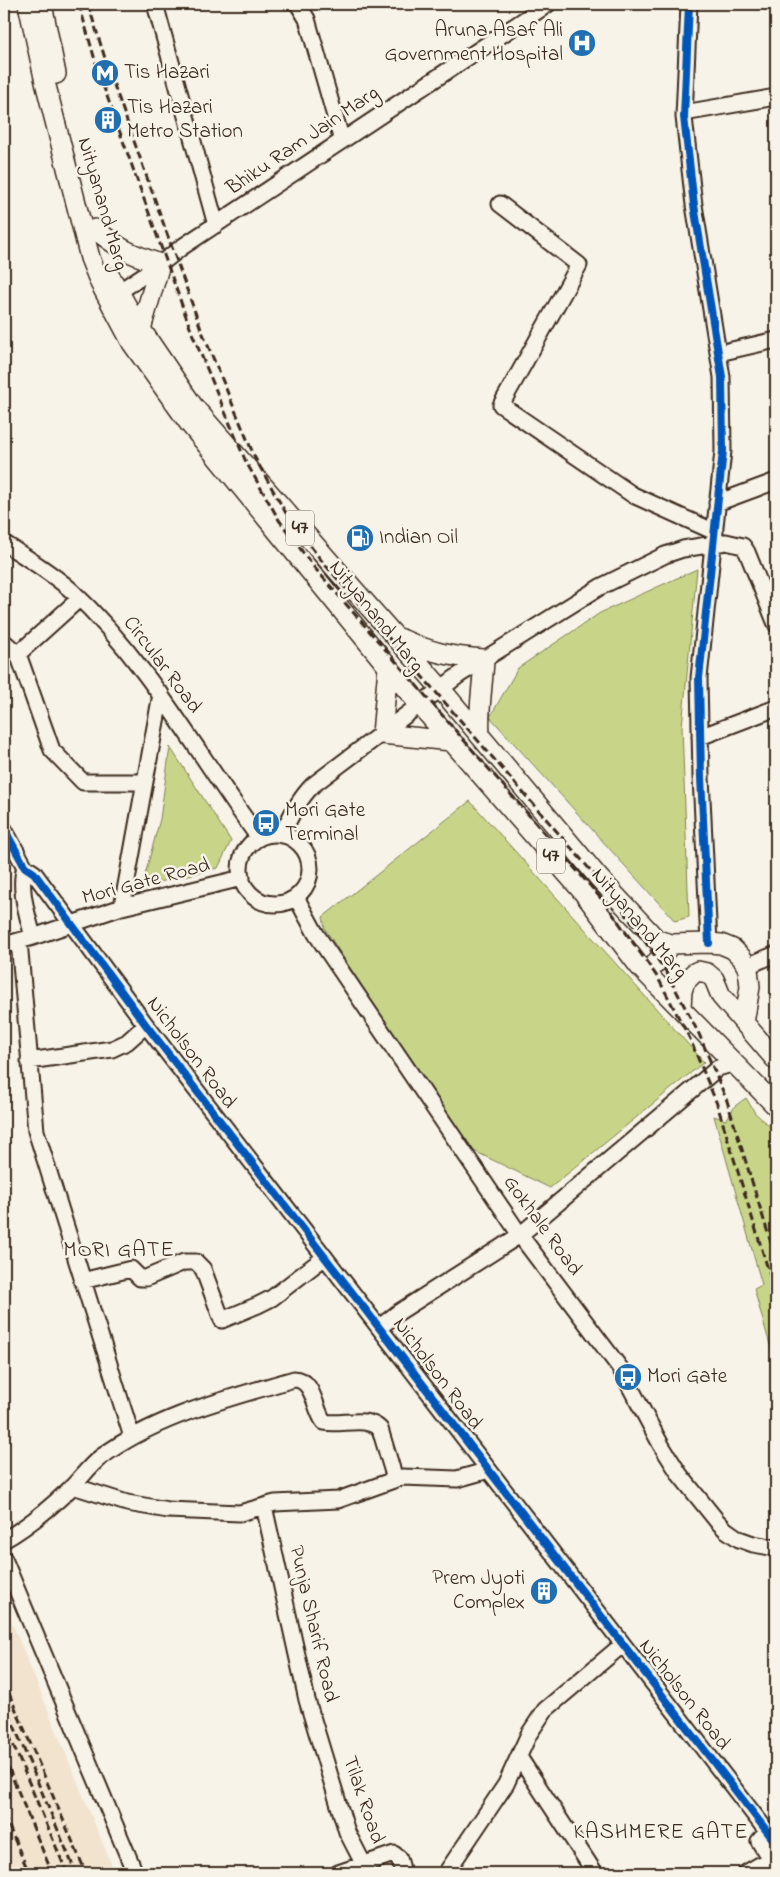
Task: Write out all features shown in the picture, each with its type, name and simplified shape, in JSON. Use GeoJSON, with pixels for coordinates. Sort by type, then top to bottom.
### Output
{"type":"FeatureCollection","features":[{"type":"Feature","properties":{"kind":"main road","name":"Nityanand Marg"},"geometry":{"type":"LineString","coordinates":[[28,4],[45,82],[90,258],[113,296],[141,329],[235,466],[388,667],[583,892],[647,974],[776,1106]]}},
{"type":"Feature","properties":{"kind":"main road","name":"Nityanand Marg"},"geometry":{"type":"LineString","coordinates":[[42,4],[71,144],[102,261],[113,296],[132,343],[189,423],[235,466]]}},
{"type":"Feature","properties":{"kind":"main road"},"geometry":{"type":"LineString","coordinates":[[95,229],[116,246],[133,255],[160,264],[141,329]]}},
{"type":"Feature","properties":{"kind":"main road","name":"Nityanand Marg"},"geometry":{"type":"LineString","coordinates":[[250,484],[394,636],[480,735],[599,878],[657,940],[671,944],[709,942],[721,944],[732,949],[742,958],[747,966]]}},
{"type":"Feature","properties":{"kind":"main road"},"geometry":{"type":"LineString","coordinates":[[394,636],[436,653],[458,658],[484,659],[484,678],[479,706],[480,735]]}},
{"type":"Feature","properties":{"kind":"main road"},"geometry":{"type":"LineString","coordinates":[[388,667],[382,734],[451,741]]}},
{"type":"Feature","properties":{"kind":"main road"},"geometry":{"type":"LineString","coordinates":[[583,892],[599,878]]}},
{"type":"Feature","properties":{"kind":"main road"},"geometry":{"type":"LineString","coordinates":[[647,974],[671,944]]}},
{"type":"Feature","properties":{"kind":"main road"},"geometry":{"type":"LineString","coordinates":[[744,1023],[750,986],[747,966]]}},
{"type":"Feature","properties":{"kind":"main road"},"geometry":{"type":"LineString","coordinates":[[681,1007],[682,991],[685,982],[694,973],[703,972],[714,979],[721,996],[776,1060]]}},
{"type":"Feature","properties":{"kind":"street"},"geometry":{"type":"LineString","coordinates":[[155,4],[216,225]]}},
{"type":"Feature","properties":{"kind":"street"},"geometry":{"type":"LineString","coordinates":[[298,4],[307,19],[342,141]]}},
{"type":"Feature","properties":{"kind":"street","name":"Bhiku Ram Jain Marg"},"geometry":{"type":"LineString","coordinates":[[113,296],[182,247],[548,4]]}},
{"type":"Feature","properties":{"kind":"street"},"geometry":{"type":"LineString","coordinates":[[689,4],[684,113],[694,205],[722,377],[723,452],[699,678],[709,942]]}},
{"type":"Feature","properties":{"kind":"street"},"geometry":{"type":"LineString","coordinates":[[684,113],[776,98]]}},
{"type":"Feature","properties":{"kind":"street"},"geometry":{"type":"LineString","coordinates":[[500,204],[579,265],[502,405],[634,496],[714,538],[746,548],[776,624]]}},
{"type":"Feature","properties":{"kind":"street"},"geometry":{"type":"LineString","coordinates":[[719,353],[776,340]]}},
{"type":"Feature","properties":{"kind":"street"},"geometry":{"type":"LineString","coordinates":[[717,503],[776,480]]}},
{"type":"Feature","properties":{"kind":"street"},"geometry":{"type":"LineString","coordinates":[[282,835],[291,815],[308,790],[440,689],[484,659],[600,587],[665,555],[714,538]]}},
{"type":"Feature","properties":{"kind":"street","name":"Circular Road"},"geometry":{"type":"LineString","coordinates":[[4,543],[71,590],[116,638],[160,694],[259,838]]}},
{"type":"Feature","properties":{"kind":"street"},"geometry":{"type":"LineString","coordinates":[[18,654],[79,599]]}},
{"type":"Feature","properties":{"kind":"street"},"geometry":{"type":"LineString","coordinates":[[4,642],[18,654],[52,750],[83,782],[145,782]]}},
{"type":"Feature","properties":{"kind":"street"},"geometry":{"type":"LineString","coordinates":[[122,907],[160,694]]}},
{"type":"Feature","properties":{"kind":"street"},"geometry":{"type":"LineString","coordinates":[[700,737],[776,708]]}},
{"type":"Feature","properties":{"kind":"street","name":"Nicholson Road"},"geometry":{"type":"LineString","coordinates":[[4,829],[25,867],[34,873],[146,1025],[325,1257],[390,1319],[489,1470],[622,1645],[772,1837]]}},
{"type":"Feature","properties":{"kind":"street"},"geometry":{"type":"LineString","coordinates":[[270,835],[282,835],[300,844],[307,855],[310,868],[308,882],[296,898],[284,903],[270,904],[252,895],[244,885],[241,867],[243,855],[259,838],[270,835]]}},
{"type":"Feature","properties":{"kind":"street"},"geometry":{"type":"LineString","coordinates":[[25,867],[22,876],[23,891],[18,941],[36,1131],[132,1437]]}},
{"type":"Feature","properties":{"kind":"street","name":"Mori Gate Road"},"geometry":{"type":"LineString","coordinates":[[18,941],[122,907],[242,878]]}},
{"type":"Feature","properties":{"kind":"street","name":"Gokhale Road"},"geometry":{"type":"LineString","coordinates":[[296,898],[316,934],[520,1235],[620,1368],[667,1455],[717,1522],[739,1539],[763,1547],[776,1548]]}},
{"type":"Feature","properties":{"kind":"street"},"geometry":{"type":"LineString","coordinates":[[747,966],[776,954]]}},
{"type":"Feature","properties":{"kind":"street"},"geometry":{"type":"LineString","coordinates":[[29,1061],[112,1049],[127,1042],[146,1025]]}},
{"type":"Feature","properties":{"kind":"street"},"geometry":{"type":"LineString","coordinates":[[390,1319],[520,1235],[711,1073],[721,1066],[736,1063]]}},
{"type":"Feature","properties":{"kind":"street"},"geometry":{"type":"LineString","coordinates":[[82,1281],[131,1269],[140,1278],[146,1278],[184,1262],[196,1262],[202,1269],[222,1320],[258,1306],[272,1298],[325,1257]]}},
{"type":"Feature","properties":{"kind":"street"},"geometry":{"type":"LineString","coordinates":[[4,1540],[22,1530],[73,1486],[99,1458],[132,1437],[164,1420],[210,1404],[298,1379],[306,1383],[322,1420],[325,1422],[366,1422],[374,1423],[380,1428],[395,1479]]}},
{"type":"Feature","properties":{"kind":"street"},"geometry":{"type":"LineString","coordinates":[[73,1486],[127,1503],[168,1510],[240,1513],[275,1503],[338,1500],[395,1479],[417,1477],[457,1479],[489,1470]]}},
{"type":"Feature","properties":{"kind":"street","name":"Punja Sharif Road"},"geometry":{"type":"LineString","coordinates":[[264,1506],[307,1700],[323,1750]]}},
{"type":"Feature","properties":{"kind":"street"},"geometry":{"type":"LineString","coordinates":[[4,1559],[135,1873]]}},
{"type":"Feature","properties":{"kind":"street"},"geometry":{"type":"LineString","coordinates":[[446,1873],[502,1790],[529,1734],[545,1710],[622,1645]]}},
{"type":"Feature","properties":{"kind":"street","name":"Tilak Road"},"geometry":{"type":"LineString","coordinates":[[323,1750],[347,1832],[364,1865],[338,1873]]}},
{"type":"Feature","properties":{"kind":"street"},"geometry":{"type":"LineString","coordinates":[[519,1756],[595,1873]]}},
{"type":"Feature","properties":{"kind":"street"},"geometry":{"type":"LineString","coordinates":[[746,1873],[770,1859],[758,1841],[772,1837]]}},
{"type":"Feature","properties":{"kind":"street"},"geometry":{"type":"LineString","coordinates":[[364,1865],[396,1854],[403,1873]]}},
{"type":"Feature","properties":{"kind":"shaded area"},"geometry":{"type":"Polygon","coordinates":[[[4,1603],[115,1873],[4,1873],[4,1603]]]}},
{"type":"Feature","properties":{"kind":"green space"},"geometry":{"type":"Polygon","coordinates":[[[697,569],[682,727],[689,917],[675,921],[490,717],[518,668],[600,613],[697,569]]]}},
{"type":"Feature","properties":{"kind":"green space"},"geometry":{"type":"Polygon","coordinates":[[[170,747],[231,841],[218,868],[142,886],[160,819],[170,747]]]}},
{"type":"Feature","properties":{"kind":"green space"},"geometry":{"type":"Polygon","coordinates":[[[470,801],[704,1062],[550,1188],[466,1147],[325,929],[323,917],[470,801]]]}},
{"type":"Feature","properties":{"kind":"green space"},"geometry":{"type":"Polygon","coordinates":[[[746,1098],[755,1113],[776,1132],[776,1366],[754,1289],[762,1285],[714,1116],[726,1120],[735,1106],[746,1098]]]}},
{"type":"Feature","properties":{"kind":"railway"},"geometry":{"type":"LineString","coordinates":[[79,4],[99,74],[192,333],[246,462],[279,520],[313,566],[605,903],[658,978],[690,1039],[717,1104],[776,1295]]}},
{"type":"Feature","properties":{"kind":"railway"},"geometry":{"type":"LineString","coordinates":[[88,4],[109,71],[201,329],[255,458],[287,515],[321,560],[613,896],[667,973],[699,1034],[727,1101],[776,1259]]}},
{"type":"Feature","properties":{"kind":"railway"},"geometry":{"type":"LineString","coordinates":[[4,1682],[86,1873]]}},
{"type":"Feature","properties":{"kind":"railway"},"geometry":{"type":"LineString","coordinates":[[4,1702],[76,1873]]}},
{"type":"Feature","properties":{"kind":"railway"},"geometry":{"type":"LineString","coordinates":[[4,1723],[67,1873]]}},
{"type":"Feature","properties":{"kind":"railway"},"geometry":{"type":"LineString","coordinates":[[4,1757],[52,1873]]}},
{"type":"Feature","properties":{"kind":"railway"},"geometry":{"type":"LineString","coordinates":[[4,1815],[29,1873]]}},
{"type":"Feature","properties":{"kind":"railway"},"geometry":{"type":"LineString","coordinates":[[4,1854],[12,1873]]}},
{"type":"Feature","properties":{"kind":"cycle path"},"geometry":{"type":"LineString","coordinates":[[689,4],[684,117],[694,205],[722,377],[723,451],[699,678],[701,777],[709,943]]}},
{"type":"Feature","properties":{"kind":"cycle path"},"geometry":{"type":"LineString","coordinates":[[4,829],[25,867],[34,873],[146,1025],[776,1843]]}},
{"type":"Feature","properties":{"kind":"place","name":"Aruna Asaf Ali Government Hospital"},"geometry":{"type":"Point","coordinates":[582,43]}},
{"type":"Feature","properties":{"kind":"place","name":"Tis Hazari"},"geometry":{"type":"Point","coordinates":[105,73]}},
{"type":"Feature","properties":{"kind":"place","name":"Tis Hazari Metro Station"},"geometry":{"type":"Point","coordinates":[108,120]}},
{"type":"Feature","properties":{"kind":"place","name":"Indian Oil"},"geometry":{"type":"Point","coordinates":[360,538]}},
{"type":"Feature","properties":{"kind":"place","name":"Mori Gate Terminal"},"geometry":{"type":"Point","coordinates":[266,823]}},
{"type":"Feature","properties":{"kind":"place","name":"Mori Gate"},"geometry":{"type":"Point","coordinates":[628,1377]}},
{"type":"Feature","properties":{"kind":"place","name":"Prem Jyoti Complex"},"geometry":{"type":"Point","coordinates":[544,1591]}},
{"type":"Feature","properties":{"kind":"district","name":"MORI GATE"},"geometry":{"type":"Point","coordinates":[119,1251]}},
{"type":"Feature","properties":{"kind":"district","name":"KASHMERE GATE"},"geometry":{"type":"Point","coordinates":[661,1833]}}]}
